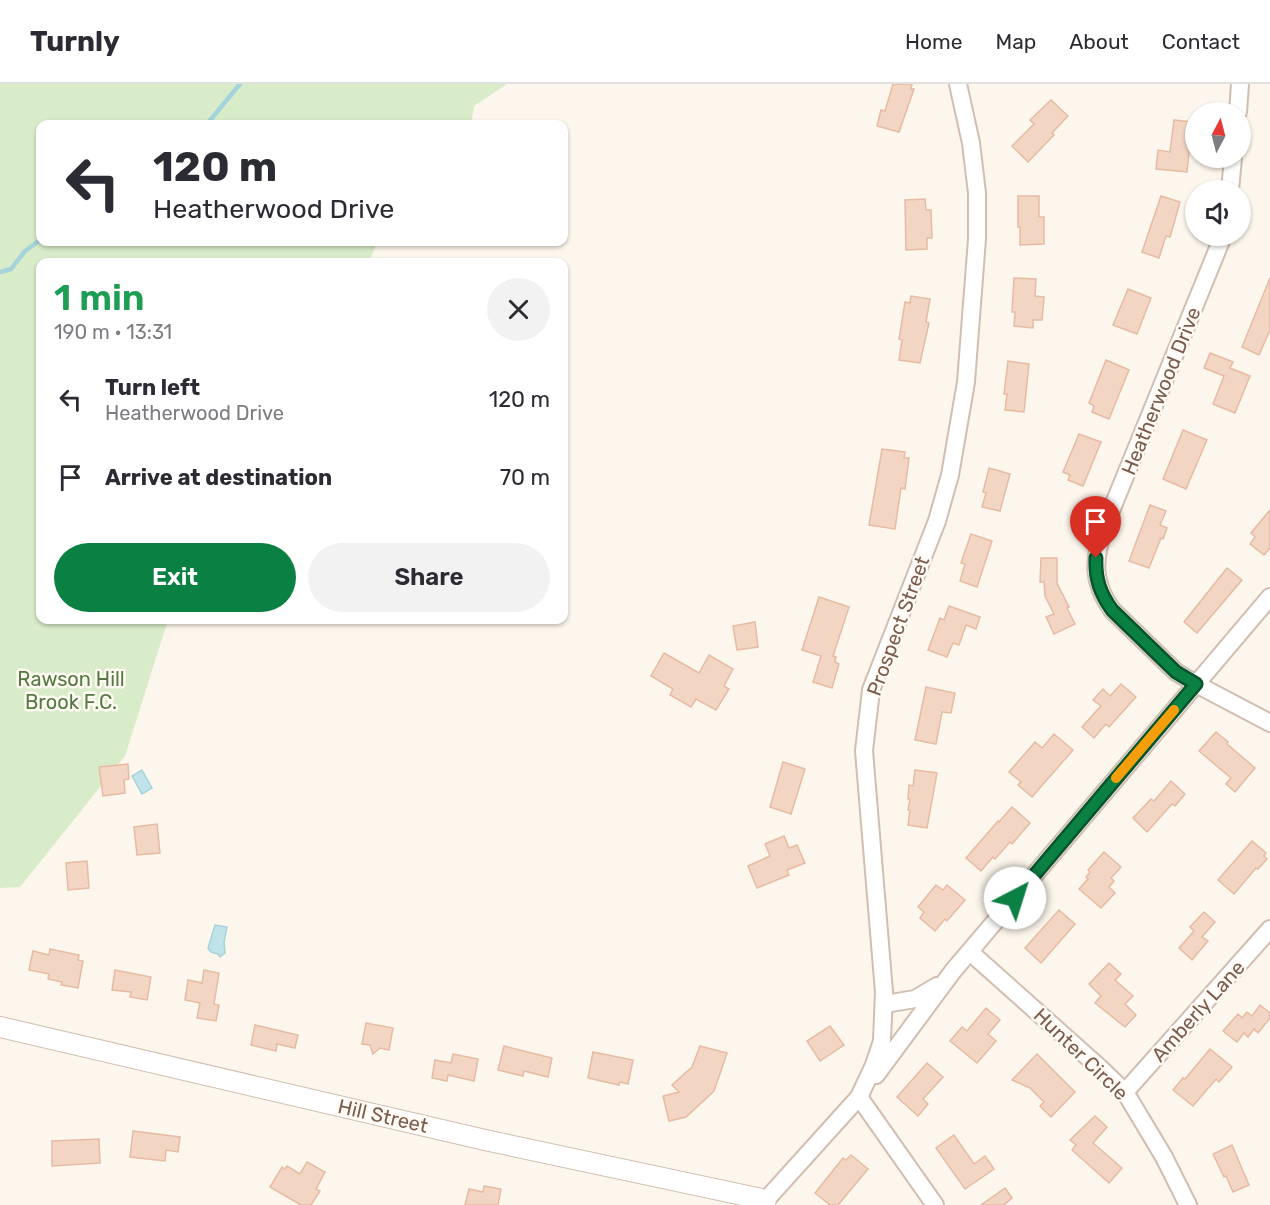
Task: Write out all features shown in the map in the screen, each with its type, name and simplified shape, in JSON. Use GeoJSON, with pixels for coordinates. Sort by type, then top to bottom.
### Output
{"type":"FeatureCollection","features":[{"type":"Feature","properties":{"kind":"street"},"geometry":{"type":"LineString","coordinates":[[1239,102],[1240,84]]}},
{"type":"Feature","properties":{"kind":"street","name":"Prospect Street"},"geometry":{"type":"LineString","coordinates":[[764,1202],[859,1097],[874,1065],[884,1031],[885,1004],[865,742],[871,690],[937,521],[950,475],[966,382],[975,286],[977,193],[971,143],[960,85]]}},
{"type":"Feature","properties":{"kind":"street","name":"Heatherwood Drive"},"geometry":{"type":"LineString","coordinates":[[1196,684],[1176,672],[1112,610],[1097,583],[1096,558],[1104,528],[1219,246]]}},
{"type":"Feature","properties":{"kind":"street"},"geometry":{"type":"LineString","coordinates":[[935,1205],[859,1097],[953,971],[1270,597]]}},
{"type":"Feature","properties":{"kind":"street"},"geometry":{"type":"LineString","coordinates":[[1196,684],[1270,723]]}},
{"type":"Feature","properties":{"kind":"street","name":"Amberly Lane"},"geometry":{"type":"LineString","coordinates":[[1125,1092],[1270,929]]}},
{"type":"Feature","properties":{"kind":"street","name":"Hunter Circle"},"geometry":{"type":"LineString","coordinates":[[970,952],[1125,1092],[1164,1157],[1188,1205]]}},
{"type":"Feature","properties":{"kind":"street"},"geometry":{"type":"LineString","coordinates":[[885,1004],[922,996],[953,971]]}},
{"type":"Feature","properties":{"kind":"street"},"geometry":{"type":"LineString","coordinates":[[884,1031],[914,1024]]}},
{"type":"Feature","properties":{"kind":"street","name":"Hill Street"},"geometry":{"type":"LineString","coordinates":[[0,1028],[764,1202]]}},
{"type":"Feature","properties":{"kind":"green space","name":"Rawson Hill Brook F.C."},"geometry":{"type":"Polygon","coordinates":[[[0,84],[507,84],[474,106],[472,120],[36,120],[36,246],[375,246],[371,258],[36,258],[36,624],[167,624],[125,756],[20,887],[0,888],[0,84]]]}},
{"type":"Feature","properties":{"kind":"water"},"geometry":{"type":"Polygon","coordinates":[[[142,770],[152,788],[142,794],[132,776],[142,770]]]}},
{"type":"Feature","properties":{"kind":"water"},"geometry":{"type":"Polygon","coordinates":[[[215,925],[227,927],[224,942],[225,953],[220,957],[208,948],[215,925]]]}},
{"type":"Feature","properties":{"kind":"building"},"geometry":{"type":"Polygon","coordinates":[[[893,84],[912,84],[911,89],[914,89],[899,132],[877,126],[881,110],[885,111],[893,84]]]}},
{"type":"Feature","properties":{"kind":"building"},"geometry":{"type":"Polygon","coordinates":[[[1051,100],[1068,116],[1052,133],[1054,135],[1028,162],[1012,146],[1034,124],[1030,120],[1051,100]]]}},
{"type":"Feature","properties":{"kind":"building"},"geometry":{"type":"Polygon","coordinates":[[[1174,120],[1185,121],[1185,168],[1187,168],[1187,172],[1156,169],[1158,150],[1170,152],[1174,120]]]}},
{"type":"Feature","properties":{"kind":"building"},"geometry":{"type":"Polygon","coordinates":[[[1018,196],[1039,196],[1039,217],[1044,217],[1044,244],[1020,245],[1018,196]]]}},
{"type":"Feature","properties":{"kind":"building"},"geometry":{"type":"Polygon","coordinates":[[[1161,196],[1180,202],[1170,237],[1166,236],[1159,258],[1142,252],[1161,196]]]}},
{"type":"Feature","properties":{"kind":"building"},"geometry":{"type":"Polygon","coordinates":[[[925,199],[926,210],[931,210],[932,238],[927,238],[927,249],[906,250],[905,200],[925,199]]]}},
{"type":"Feature","properties":{"kind":"building"},"geometry":{"type":"Polygon","coordinates":[[[1014,278],[1036,279],[1035,296],[1044,297],[1042,320],[1033,320],[1033,328],[1014,326],[1015,312],[1012,312],[1014,278]]]}},
{"type":"Feature","properties":{"kind":"building"},"geometry":{"type":"Polygon","coordinates":[[[1270,278],[1270,330],[1259,355],[1242,347],[1270,278]]]}},
{"type":"Feature","properties":{"kind":"building"},"geometry":{"type":"Polygon","coordinates":[[[1128,289],[1151,298],[1137,334],[1113,325],[1128,289]]]}},
{"type":"Feature","properties":{"kind":"building"},"geometry":{"type":"Polygon","coordinates":[[[911,296],[930,299],[926,322],[929,323],[920,363],[899,360],[902,340],[899,339],[905,302],[910,303],[911,296]]]}},
{"type":"Feature","properties":{"kind":"building"},"geometry":{"type":"Polygon","coordinates":[[[1210,353],[1233,362],[1230,368],[1250,376],[1235,413],[1213,404],[1224,376],[1204,368],[1210,353]]]}},
{"type":"Feature","properties":{"kind":"building"},"geometry":{"type":"Polygon","coordinates":[[[1106,360],[1129,370],[1109,419],[1092,412],[1094,406],[1089,403],[1106,360]]]}},
{"type":"Feature","properties":{"kind":"building"},"geometry":{"type":"Polygon","coordinates":[[[1008,361],[1029,364],[1024,412],[1005,410],[1007,394],[1004,394],[1008,361]]]}},
{"type":"Feature","properties":{"kind":"building"},"geometry":{"type":"Polygon","coordinates":[[[1183,430],[1207,440],[1186,489],[1163,479],[1183,430]]]}},
{"type":"Feature","properties":{"kind":"building"},"geometry":{"type":"Polygon","coordinates":[[[1079,434],[1101,442],[1083,486],[1068,480],[1070,475],[1063,472],[1079,434]]]}},
{"type":"Feature","properties":{"kind":"building"},"geometry":{"type":"Polygon","coordinates":[[[882,449],[905,452],[904,458],[909,458],[905,489],[901,488],[895,529],[869,525],[882,449]]]}},
{"type":"Feature","properties":{"kind":"building"},"geometry":{"type":"Polygon","coordinates":[[[989,468],[1010,474],[1000,511],[982,507],[989,468]]]}},
{"type":"Feature","properties":{"kind":"building"},"geometry":{"type":"Polygon","coordinates":[[[1150,505],[1166,511],[1160,525],[1167,528],[1149,568],[1129,561],[1150,505]]]}},
{"type":"Feature","properties":{"kind":"building"},"geometry":{"type":"Polygon","coordinates":[[[1270,510],[1270,548],[1264,555],[1250,544],[1255,537],[1251,533],[1270,510]]]}},
{"type":"Feature","properties":{"kind":"building"},"geometry":{"type":"Polygon","coordinates":[[[971,534],[992,541],[977,587],[960,581],[965,564],[961,563],[971,534]]]}},
{"type":"Feature","properties":{"kind":"building"},"geometry":{"type":"Polygon","coordinates":[[[1041,558],[1057,558],[1057,583],[1075,624],[1054,634],[1046,617],[1054,614],[1045,596],[1044,582],[1040,582],[1041,558]]]}},
{"type":"Feature","properties":{"kind":"building"},"geometry":{"type":"Polygon","coordinates":[[[1227,568],[1242,580],[1197,633],[1184,622],[1227,568]]]}},
{"type":"Feature","properties":{"kind":"building"},"geometry":{"type":"Polygon","coordinates":[[[819,597],[849,607],[833,656],[836,657],[835,662],[839,664],[832,688],[813,682],[821,656],[802,650],[819,597]]]}},
{"type":"Feature","properties":{"kind":"building"},"geometry":{"type":"Polygon","coordinates":[[[949,606],[980,617],[976,629],[966,625],[959,645],[953,643],[947,657],[928,650],[940,618],[944,620],[949,606]]]}},
{"type":"Feature","properties":{"kind":"building"},"geometry":{"type":"Polygon","coordinates":[[[755,622],[758,647],[737,650],[733,626],[755,622]]]}},
{"type":"Feature","properties":{"kind":"building"},"geometry":{"type":"Polygon","coordinates":[[[664,653],[699,673],[709,655],[733,669],[724,686],[729,689],[716,710],[696,699],[691,707],[670,695],[673,689],[651,676],[664,653]]]}},
{"type":"Feature","properties":{"kind":"building"},"geometry":{"type":"Polygon","coordinates":[[[1121,684],[1136,697],[1109,727],[1106,724],[1094,738],[1082,727],[1101,706],[1093,700],[1103,689],[1110,696],[1121,684]]]}},
{"type":"Feature","properties":{"kind":"building"},"geometry":{"type":"Polygon","coordinates":[[[926,687],[955,693],[951,713],[942,712],[936,744],[915,740],[926,687]]]}},
{"type":"Feature","properties":{"kind":"building"},"geometry":{"type":"Polygon","coordinates":[[[1216,732],[1255,768],[1235,792],[1226,784],[1231,778],[1199,751],[1216,732]]]}},
{"type":"Feature","properties":{"kind":"building"},"geometry":{"type":"Polygon","coordinates":[[[1054,734],[1073,750],[1032,797],[1018,785],[1021,782],[1009,772],[1035,742],[1042,748],[1054,734]]]}},
{"type":"Feature","properties":{"kind":"building"},"geometry":{"type":"Polygon","coordinates":[[[783,762],[805,769],[791,814],[770,807],[783,762]]]}},
{"type":"Feature","properties":{"kind":"building"},"geometry":{"type":"Polygon","coordinates":[[[128,764],[129,779],[124,780],[125,793],[103,796],[99,767],[128,764]]]}},
{"type":"Feature","properties":{"kind":"building"},"geometry":{"type":"Polygon","coordinates":[[[915,770],[937,773],[927,828],[908,825],[909,785],[913,786],[915,770]]]}},
{"type":"Feature","properties":{"kind":"building"},"geometry":{"type":"Polygon","coordinates":[[[1171,781],[1185,794],[1175,806],[1172,804],[1147,832],[1133,818],[1151,799],[1154,801],[1171,781]]]}},
{"type":"Feature","properties":{"kind":"building"},"geometry":{"type":"Polygon","coordinates":[[[1012,807],[1030,823],[1012,844],[1010,842],[981,871],[966,858],[1012,807]]]}},
{"type":"Feature","properties":{"kind":"building"},"geometry":{"type":"Polygon","coordinates":[[[157,824],[160,853],[137,855],[134,827],[157,824]]]}},
{"type":"Feature","properties":{"kind":"building"},"geometry":{"type":"Polygon","coordinates":[[[784,836],[789,848],[797,845],[805,863],[787,870],[789,875],[757,888],[748,866],[770,856],[765,844],[784,836]]]}},
{"type":"Feature","properties":{"kind":"building"},"geometry":{"type":"Polygon","coordinates":[[[1252,841],[1266,853],[1264,856],[1267,859],[1258,869],[1256,868],[1234,894],[1218,880],[1252,841]]]}},
{"type":"Feature","properties":{"kind":"building"},"geometry":{"type":"Polygon","coordinates":[[[1104,852],[1121,867],[1111,878],[1114,881],[1109,887],[1115,893],[1101,908],[1079,889],[1088,879],[1086,877],[1090,872],[1088,870],[1104,852]]]}},
{"type":"Feature","properties":{"kind":"building"},"geometry":{"type":"Polygon","coordinates":[[[87,861],[89,888],[68,890],[66,863],[87,861]]]}},
{"type":"Feature","properties":{"kind":"building"},"geometry":{"type":"Polygon","coordinates":[[[936,885],[943,890],[947,885],[965,900],[935,931],[920,918],[924,912],[918,907],[936,885]]]}},
{"type":"Feature","properties":{"kind":"building"},"geometry":{"type":"Polygon","coordinates":[[[1059,910],[1075,924],[1041,963],[1025,948],[1059,910]]]}},
{"type":"Feature","properties":{"kind":"building"},"geometry":{"type":"Polygon","coordinates":[[[1204,912],[1215,922],[1202,937],[1208,941],[1192,960],[1179,948],[1194,931],[1190,927],[1204,912]]]}},
{"type":"Feature","properties":{"kind":"building"},"geometry":{"type":"Polygon","coordinates":[[[50,949],[79,955],[78,960],[83,961],[78,988],[61,985],[62,982],[48,979],[49,974],[29,970],[33,951],[49,955],[50,949]]]}},
{"type":"Feature","properties":{"kind":"building"},"geometry":{"type":"Polygon","coordinates":[[[1109,963],[1121,974],[1115,980],[1133,996],[1125,1004],[1136,1015],[1125,1027],[1095,1003],[1101,996],[1089,984],[1109,963]]]}},
{"type":"Feature","properties":{"kind":"building"},"geometry":{"type":"Polygon","coordinates":[[[115,970],[151,977],[147,1000],[130,997],[131,992],[112,990],[115,970]]]}},
{"type":"Feature","properties":{"kind":"building"},"geometry":{"type":"Polygon","coordinates":[[[204,970],[219,973],[214,1004],[219,1005],[216,1021],[197,1018],[200,1003],[185,1000],[188,980],[202,983],[204,970]]]}},
{"type":"Feature","properties":{"kind":"building"},"geometry":{"type":"Polygon","coordinates":[[[1260,1005],[1270,1013],[1270,1018],[1258,1033],[1254,1029],[1248,1037],[1244,1033],[1237,1042],[1223,1031],[1238,1014],[1242,1018],[1247,1012],[1252,1016],[1260,1005]]]}},
{"type":"Feature","properties":{"kind":"building"},"geometry":{"type":"Polygon","coordinates":[[[986,1008],[1000,1020],[988,1034],[996,1041],[977,1063],[950,1041],[962,1027],[967,1031],[986,1008]]]}},
{"type":"Feature","properties":{"kind":"building"},"geometry":{"type":"Polygon","coordinates":[[[366,1023],[393,1028],[389,1050],[380,1048],[373,1054],[370,1045],[362,1044],[366,1023]]]}},
{"type":"Feature","properties":{"kind":"building"},"geometry":{"type":"Polygon","coordinates":[[[255,1025],[298,1035],[295,1048],[277,1044],[276,1051],[251,1045],[255,1025]]]}},
{"type":"Feature","properties":{"kind":"building"},"geometry":{"type":"Polygon","coordinates":[[[830,1026],[844,1045],[820,1061],[807,1041],[830,1026]]]}},
{"type":"Feature","properties":{"kind":"building"},"geometry":{"type":"Polygon","coordinates":[[[504,1046],[552,1058],[548,1077],[524,1071],[523,1076],[498,1070],[504,1046]]]}},
{"type":"Feature","properties":{"kind":"building"},"geometry":{"type":"Polygon","coordinates":[[[700,1046],[727,1053],[714,1091],[686,1117],[669,1121],[663,1096],[679,1092],[672,1085],[692,1067],[700,1046]]]}},
{"type":"Feature","properties":{"kind":"building"},"geometry":{"type":"Polygon","coordinates":[[[1210,1049],[1232,1067],[1219,1082],[1216,1079],[1193,1106],[1173,1090],[1210,1049]]]}},
{"type":"Feature","properties":{"kind":"building"},"geometry":{"type":"Polygon","coordinates":[[[593,1052],[633,1060],[628,1084],[620,1082],[619,1085],[588,1078],[593,1052]]]}},
{"type":"Feature","properties":{"kind":"building"},"geometry":{"type":"Polygon","coordinates":[[[453,1054],[478,1059],[474,1081],[448,1075],[447,1081],[432,1078],[435,1060],[451,1063],[453,1054]]]}},
{"type":"Feature","properties":{"kind":"building"},"geometry":{"type":"Polygon","coordinates":[[[1037,1054],[1075,1092],[1051,1117],[1040,1106],[1044,1102],[1030,1088],[1012,1080],[1037,1054]]]}},
{"type":"Feature","properties":{"kind":"building"},"geometry":{"type":"Polygon","coordinates":[[[927,1063],[943,1077],[923,1099],[928,1104],[918,1116],[897,1097],[927,1063]]]}},
{"type":"Feature","properties":{"kind":"building"},"geometry":{"type":"Polygon","coordinates":[[[1095,1116],[1107,1127],[1093,1143],[1122,1168],[1109,1183],[1072,1150],[1076,1145],[1070,1140],[1095,1116]]]}},
{"type":"Feature","properties":{"kind":"building"},"geometry":{"type":"Polygon","coordinates":[[[133,1131],[180,1137],[178,1152],[166,1150],[165,1161],[130,1157],[133,1131]]]}},
{"type":"Feature","properties":{"kind":"building"},"geometry":{"type":"Polygon","coordinates":[[[954,1135],[974,1164],[985,1156],[994,1169],[965,1189],[936,1148],[954,1135]]]}},
{"type":"Feature","properties":{"kind":"building"},"geometry":{"type":"Polygon","coordinates":[[[99,1139],[100,1163],[52,1166],[52,1141],[99,1139]]]}},
{"type":"Feature","properties":{"kind":"building"},"geometry":{"type":"Polygon","coordinates":[[[1232,1145],[1249,1185],[1233,1192],[1213,1154],[1232,1145]]]}},
{"type":"Feature","properties":{"kind":"building"},"geometry":{"type":"Polygon","coordinates":[[[851,1155],[868,1169],[838,1205],[830,1205],[815,1193],[843,1158],[846,1160],[851,1155]]]}},
{"type":"Feature","properties":{"kind":"building"},"geometry":{"type":"Polygon","coordinates":[[[307,1162],[325,1172],[316,1189],[320,1191],[311,1205],[301,1205],[270,1187],[282,1167],[285,1169],[287,1166],[300,1174],[307,1162]]]}},
{"type":"Feature","properties":{"kind":"building"},"geometry":{"type":"Polygon","coordinates":[[[484,1186],[501,1189],[498,1205],[465,1205],[469,1189],[483,1192],[484,1186]]]}},
{"type":"Feature","properties":{"kind":"building"},"geometry":{"type":"Polygon","coordinates":[[[1005,1188],[1012,1198],[1004,1205],[981,1205],[1005,1188]]]}},
{"type":"Feature","properties":{"kind":"waterway"},"geometry":{"type":"LineString","coordinates":[[210,120],[240,84]]}},
{"type":"Feature","properties":{"kind":"waterway"},"geometry":{"type":"LineString","coordinates":[[0,272],[11,269],[25,251],[36,243]]}},
{"type":"Feature","properties":{"kind":"slow traffic"},"geometry":{"type":"LineString","coordinates":[[1116,778],[1174,710]]}},
{"type":"Feature","properties":{"kind":"route"},"geometry":{"type":"LineString","coordinates":[[1015,898],[1196,684],[1176,672],[1112,610],[1097,583],[1096,558]]}}]}
